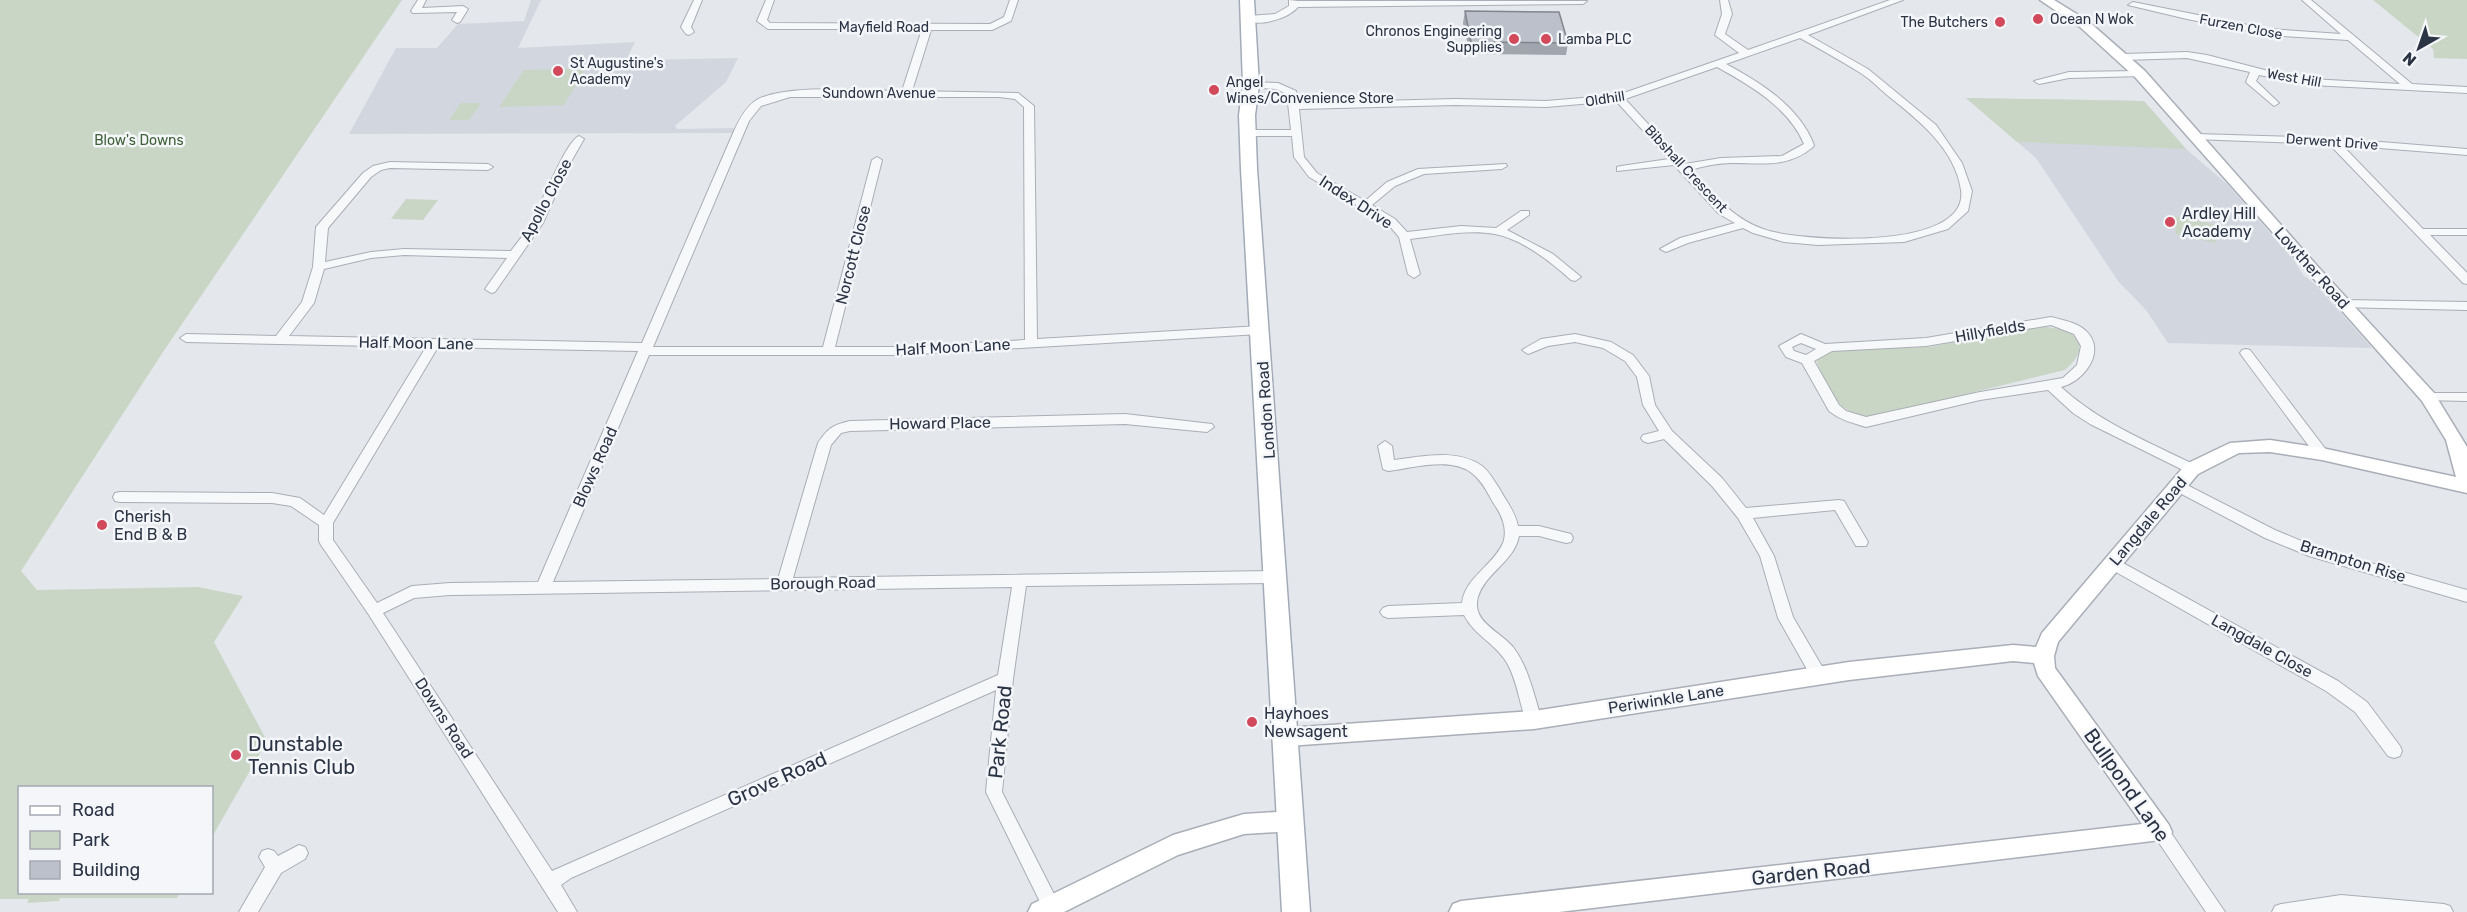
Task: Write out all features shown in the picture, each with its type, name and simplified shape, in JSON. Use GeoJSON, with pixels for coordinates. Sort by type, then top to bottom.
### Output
{"type":"FeatureCollection","features":[{"type":"Feature","properties":{"kind":"main road","name":"London Road"},"geometry":{"type":"LineString","coordinates":[[1247,0],[1251,86],[1247,133],[1277,577],[1296,912]]}},
{"type":"Feature","properties":{"kind":"street"},"geometry":{"type":"LineString","coordinates":[[422,0],[416,11],[463,9],[457,20]]}},
{"type":"Feature","properties":{"kind":"street"},"geometry":{"type":"LineString","coordinates":[[689,32],[686,27],[698,0]]}},
{"type":"Feature","properties":{"kind":"street","name":"Mayfield Road"},"geometry":{"type":"LineString","coordinates":[[770,0],[762,21],[768,26],[927,27],[992,27],[1008,19],[1014,0]]}},
{"type":"Feature","properties":{"kind":"street"},"geometry":{"type":"LineString","coordinates":[[1248,18],[1277,17],[1292,9],[1294,2],[1583,0]]}},
{"type":"Feature","properties":{"kind":"street"},"geometry":{"type":"LineString","coordinates":[[1724,0],[1727,14],[1720,35],[1746,53]]}},
{"type":"Feature","properties":{"kind":"street","name":"Oldhill"},"geometry":{"type":"LineString","coordinates":[[1295,106],[1455,102],[1546,104],[1619,98],[1899,0]]}},
{"type":"Feature","properties":{"kind":"street","name":"Lowther Road"},"geometry":{"type":"LineString","coordinates":[[2046,0],[2084,24],[2124,57],[2428,397],[2455,439],[2463,459],[2467,486]]}},
{"type":"Feature","properties":{"kind":"street"},"geometry":{"type":"LineString","coordinates":[[2306,0],[2411,88]]}},
{"type":"Feature","properties":{"kind":"street","name":"Furzen Close"},"geometry":{"type":"LineString","coordinates":[[2133,5],[2277,34],[2316,38],[2350,37]]}},
{"type":"Feature","properties":{"kind":"street"},"geometry":{"type":"LineString","coordinates":[[906,93],[927,27]]}},
{"type":"Feature","properties":{"kind":"street","name":"Bibshall Crescent"},"geometry":{"type":"LineString","coordinates":[[1619,98],[1723,212],[1743,224],[1784,239],[1806,241],[1904,239],[1944,227],[1962,211],[1967,191],[1958,163],[1932,127],[1865,71],[1800,34]]}},
{"type":"Feature","properties":{"kind":"street","name":"West Hill"},"geometry":{"type":"LineString","coordinates":[[2124,57],[2187,55],[2311,82],[2467,90]]}},
{"type":"Feature","properties":{"kind":"street"},"geometry":{"type":"LineString","coordinates":[[1621,169],[1716,161],[1776,161],[1800,154],[1809,145],[1806,132],[1796,119],[1742,76],[1717,63]]}},
{"type":"Feature","properties":{"kind":"street"},"geometry":{"type":"LineString","coordinates":[[2255,71],[2251,82],[2274,103]]}},
{"type":"Feature","properties":{"kind":"street"},"geometry":{"type":"LineString","coordinates":[[2039,81],[2069,75],[2140,74]]}},
{"type":"Feature","properties":{"kind":"street"},"geometry":{"type":"LineString","coordinates":[[1251,86],[1278,86],[1292,93],[1295,106]]}},
{"type":"Feature","properties":{"kind":"street","name":"Sundown Avenue"},"geometry":{"type":"LineString","coordinates":[[646,349],[750,109],[766,99],[790,94],[999,94],[1018,96],[1029,106],[1031,344]]}},
{"type":"Feature","properties":{"kind":"street","name":"Index Drive"},"geometry":{"type":"LineString","coordinates":[[1295,106],[1295,133],[1299,157],[1313,175],[1390,221],[1404,236],[1414,274]]}},
{"type":"Feature","properties":{"kind":"street"},"geometry":{"type":"LineString","coordinates":[[1247,133],[1295,133]]}},
{"type":"Feature","properties":{"kind":"street","name":"Derwent Drive"},"geometry":{"type":"LineString","coordinates":[[2197,137],[2332,141],[2467,152]]}},
{"type":"Feature","properties":{"kind":"street","name":"Apollo Close"},"geometry":{"type":"LineString","coordinates":[[492,289],[537,223],[563,166],[579,139]]}},
{"type":"Feature","properties":{"kind":"street"},"geometry":{"type":"LineString","coordinates":[[2332,141],[2423,232],[2467,280]]}},
{"type":"Feature","properties":{"kind":"street","name":"Norcott Close"},"geometry":{"type":"LineString","coordinates":[[828,351],[877,160]]}},
{"type":"Feature","properties":{"kind":"street"},"geometry":{"type":"LineString","coordinates":[[280,339],[308,303],[319,267],[322,227],[367,175],[377,168],[390,165],[488,167]]}},
{"type":"Feature","properties":{"kind":"street"},"geometry":{"type":"LineString","coordinates":[[1365,206],[1391,184],[1422,171],[1502,166]]}},
{"type":"Feature","properties":{"kind":"street"},"geometry":{"type":"LineString","coordinates":[[1498,231],[1525,213]]}},
{"type":"Feature","properties":{"kind":"street"},"geometry":{"type":"LineString","coordinates":[[1666,249],[1677,242],[1731,230],[1743,224]]}},
{"type":"Feature","properties":{"kind":"street"},"geometry":{"type":"LineString","coordinates":[[1404,236],[1481,230],[1498,231],[1561,263],[1575,277]]}},
{"type":"Feature","properties":{"kind":"street"},"geometry":{"type":"LineString","coordinates":[[2423,232],[2467,232]]}},
{"type":"Feature","properties":{"kind":"street"},"geometry":{"type":"LineString","coordinates":[[319,267],[371,255],[404,252],[514,255]]}},
{"type":"Feature","properties":{"kind":"street"},"geometry":{"type":"LineString","coordinates":[[2343,304],[2467,306]]}},
{"type":"Feature","properties":{"kind":"street","name":"Hillyfields"},"geometry":{"type":"LineString","coordinates":[[2051,321],[2070,326],[2084,335],[2088,350],[2086,361],[2071,380],[1980,396],[1866,422],[1841,414],[1834,408],[1808,360],[1790,354],[1785,346],[1801,338],[1823,348],[1926,342],[2051,321]]}},
{"type":"Feature","properties":{"kind":"street","name":"Half Moon Lane"},"geometry":{"type":"LineString","coordinates":[[186,338],[646,349],[900,351],[1260,330]]}},
{"type":"Feature","properties":{"kind":"street"},"geometry":{"type":"LineString","coordinates":[[1528,350],[1545,342],[1575,338],[1607,345],[1629,358],[1643,376],[1649,405],[1667,434],[1717,482],[1743,514],[1767,556],[1786,618],[1819,675]]}},
{"type":"Feature","properties":{"kind":"street"},"geometry":{"type":"LineString","coordinates":[[120,497],[272,498],[295,502],[326,523],[434,344]]}},
{"type":"Feature","properties":{"kind":"street"},"geometry":{"type":"LineString","coordinates":[[1808,360],[1823,348]]}},
{"type":"Feature","properties":{"kind":"street","name":"Blows Road"},"geometry":{"type":"LineString","coordinates":[[543,587],[646,349]]}},
{"type":"Feature","properties":{"kind":"street"},"geometry":{"type":"LineString","coordinates":[[2246,353],[2322,454]]}},
{"type":"Feature","properties":{"kind":"street"},"geometry":{"type":"LineString","coordinates":[[2051,385],[2078,410],[2096,421],[2192,469]]}},
{"type":"Feature","properties":{"kind":"street"},"geometry":{"type":"LineString","coordinates":[[2428,397],[2467,398]]}},
{"type":"Feature","properties":{"kind":"street","name":"Howard Place"},"geometry":{"type":"LineString","coordinates":[[784,583],[825,443],[837,429],[850,426],[1125,419],[1207,427]]}},
{"type":"Feature","properties":{"kind":"street"},"geometry":{"type":"LineString","coordinates":[[1648,438],[1667,434]]}},
{"type":"Feature","properties":{"kind":"street"},"geometry":{"type":"LineString","coordinates":[[1385,446],[1388,466],[1465,463],[1478,471],[1506,510],[1512,540],[1503,559],[1472,590],[1469,609],[1479,626],[1506,649],[1515,661],[1534,720]]}},
{"type":"Feature","properties":{"kind":"street","name":"Langdale Road"},"geometry":{"type":"LineString","coordinates":[[2044,656],[2049,639],[2192,469],[2236,447],[2270,446],[2322,454],[2467,486]]}},
{"type":"Feature","properties":{"kind":"street","name":"Brampton Rise"},"geometry":{"type":"LineString","coordinates":[[2179,486],[2270,534],[2314,552],[2467,596]]}},
{"type":"Feature","properties":{"kind":"street"},"geometry":{"type":"LineString","coordinates":[[1743,514],[1839,505],[1861,542]]}},
{"type":"Feature","properties":{"kind":"street","name":"Downs Road"},"geometry":{"type":"LineString","coordinates":[[326,523],[326,541],[374,611],[568,912]]}},
{"type":"Feature","properties":{"kind":"street"},"geometry":{"type":"LineString","coordinates":[[1512,531],[1539,531],[1566,538]]}},
{"type":"Feature","properties":{"kind":"street","name":"Langdale Close"},"geometry":{"type":"LineString","coordinates":[[2112,563],[2332,686],[2361,707],[2394,752]]}},
{"type":"Feature","properties":{"kind":"street","name":"Borough Road"},"geometry":{"type":"LineString","coordinates":[[374,611],[412,592],[543,587],[1277,577]]}},
{"type":"Feature","properties":{"kind":"street","name":"Park Road"},"geometry":{"type":"LineString","coordinates":[[1020,580],[1005,679],[994,792],[1046,909]]}},
{"type":"Feature","properties":{"kind":"street"},"geometry":{"type":"LineString","coordinates":[[1388,612],[1469,609]]}},
{"type":"Feature","properties":{"kind":"street","name":"Periwinkle Lane"},"geometry":{"type":"LineString","coordinates":[[1287,737],[1534,720],[1819,675],[2010,653],[2044,656]]}},
{"type":"Feature","properties":{"kind":"street","name":"Bullpond Lane"},"geometry":{"type":"LineString","coordinates":[[2044,656],[2045,670],[2216,912]]}},
{"type":"Feature","properties":{"kind":"street","name":"Grove Road"},"geometry":{"type":"LineString","coordinates":[[550,882],[565,872],[1005,679]]}},
{"type":"Feature","properties":{"kind":"street"},"geometry":{"type":"LineString","coordinates":[[1046,909],[1173,846],[1244,824],[1292,821]]}},
{"type":"Feature","properties":{"kind":"street","name":"Garden Road"},"geometry":{"type":"LineString","coordinates":[[1461,912],[2161,832]]}},
{"type":"Feature","properties":{"kind":"street"},"geometry":{"type":"LineString","coordinates":[[248,912],[271,862],[299,853]]}},
{"type":"Feature","properties":{"kind":"street"},"geometry":{"type":"LineString","coordinates":[[2281,912],[2341,903],[2444,912]]}},
{"type":"Feature","properties":{"kind":"shaded area","name":"St Augustine's Academy"},"geometry":{"type":"Polygon","coordinates":[[[531,0],[541,0],[518,48],[635,42],[629,54],[637,60],[738,58],[726,82],[675,126],[677,129],[737,128],[735,133],[349,134],[396,48],[437,48],[458,24],[524,21],[531,0]]]}},
{"type":"Feature","properties":{"kind":"shaded area","name":"Ardley Hill Academy"},"geometry":{"type":"Polygon","coordinates":[[[1966,98],[2144,101],[2186,149],[2227,184],[2294,260],[2303,275],[2316,285],[2372,348],[2168,343],[2146,310],[2118,281],[2036,158],[1966,98]]]}},
{"type":"Feature","properties":{"kind":"green space","name":"Blow's Downs"},"geometry":{"type":"Polygon","coordinates":[[[0,0],[402,0],[163,352],[21,571],[37,590],[198,587],[243,596],[214,642],[267,741],[213,835],[213,786],[18,786],[18,894],[179,894],[177,898],[60,898],[59,901],[27,903],[29,899],[0,899],[0,0]]]}},
{"type":"Feature","properties":{"kind":"green space"},"geometry":{"type":"Polygon","coordinates":[[[2373,0],[2467,0],[2467,59],[2434,58],[2433,49],[2373,0]]]}},
{"type":"Feature","properties":{"kind":"green space"},"geometry":{"type":"Polygon","coordinates":[[[586,68],[564,105],[499,107],[524,70],[586,68]]]}},
{"type":"Feature","properties":{"kind":"green space"},"geometry":{"type":"Polygon","coordinates":[[[1966,98],[2144,101],[2186,149],[2017,142],[1966,98]]]}},
{"type":"Feature","properties":{"kind":"green space"},"geometry":{"type":"Polygon","coordinates":[[[461,103],[481,103],[469,120],[449,120],[461,103]]]}},
{"type":"Feature","properties":{"kind":"green space"},"geometry":{"type":"Polygon","coordinates":[[[406,199],[438,200],[423,220],[391,219],[406,199]]]}},
{"type":"Feature","properties":{"kind":"green space"},"geometry":{"type":"Polygon","coordinates":[[[2174,216],[2213,224],[2216,243],[2176,234],[2174,216]]]}},
{"type":"Feature","properties":{"kind":"green space"},"geometry":{"type":"Polygon","coordinates":[[[2041,326],[2066,330],[2079,339],[2077,356],[2065,370],[1869,418],[1857,415],[1841,405],[1825,381],[1816,360],[1821,353],[1832,350],[1929,347],[2041,326]]]}},
{"type":"Feature","properties":{"kind":"building"},"geometry":{"type":"Polygon","coordinates":[[[1465,11],[1559,12],[1568,43],[1471,42],[1465,11]]]}},
{"type":"Feature","properties":{"kind":"place","name":"Ocean N Wok"},"geometry":{"type":"Point","coordinates":[2038,19]}},
{"type":"Feature","properties":{"kind":"place","name":"The Butchers"},"geometry":{"type":"Point","coordinates":[2000,22]}},
{"type":"Feature","properties":{"kind":"place","name":"Chronos Engineering Supplies"},"geometry":{"type":"Point","coordinates":[1514,39]}},
{"type":"Feature","properties":{"kind":"place","name":"Lamba PLC"},"geometry":{"type":"Point","coordinates":[1546,39]}},
{"type":"Feature","properties":{"kind":"place","name":"St Augustine's Academy"},"geometry":{"type":"Point","coordinates":[558,71]}},
{"type":"Feature","properties":{"kind":"place","name":"Angel Wines/Convenience Store"},"geometry":{"type":"Point","coordinates":[1214,90]}},
{"type":"Feature","properties":{"kind":"place","name":"Ardley Hill Academy"},"geometry":{"type":"Point","coordinates":[2170,222]}},
{"type":"Feature","properties":{"kind":"place","name":"Cherish End B & B"},"geometry":{"type":"Point","coordinates":[102,525]}},
{"type":"Feature","properties":{"kind":"place","name":"Hayhoes Newsagent"},"geometry":{"type":"Point","coordinates":[1252,722]}},
{"type":"Feature","properties":{"kind":"place","name":"Dunstable Tennis Club"},"geometry":{"type":"Point","coordinates":[236,755]}}]}
